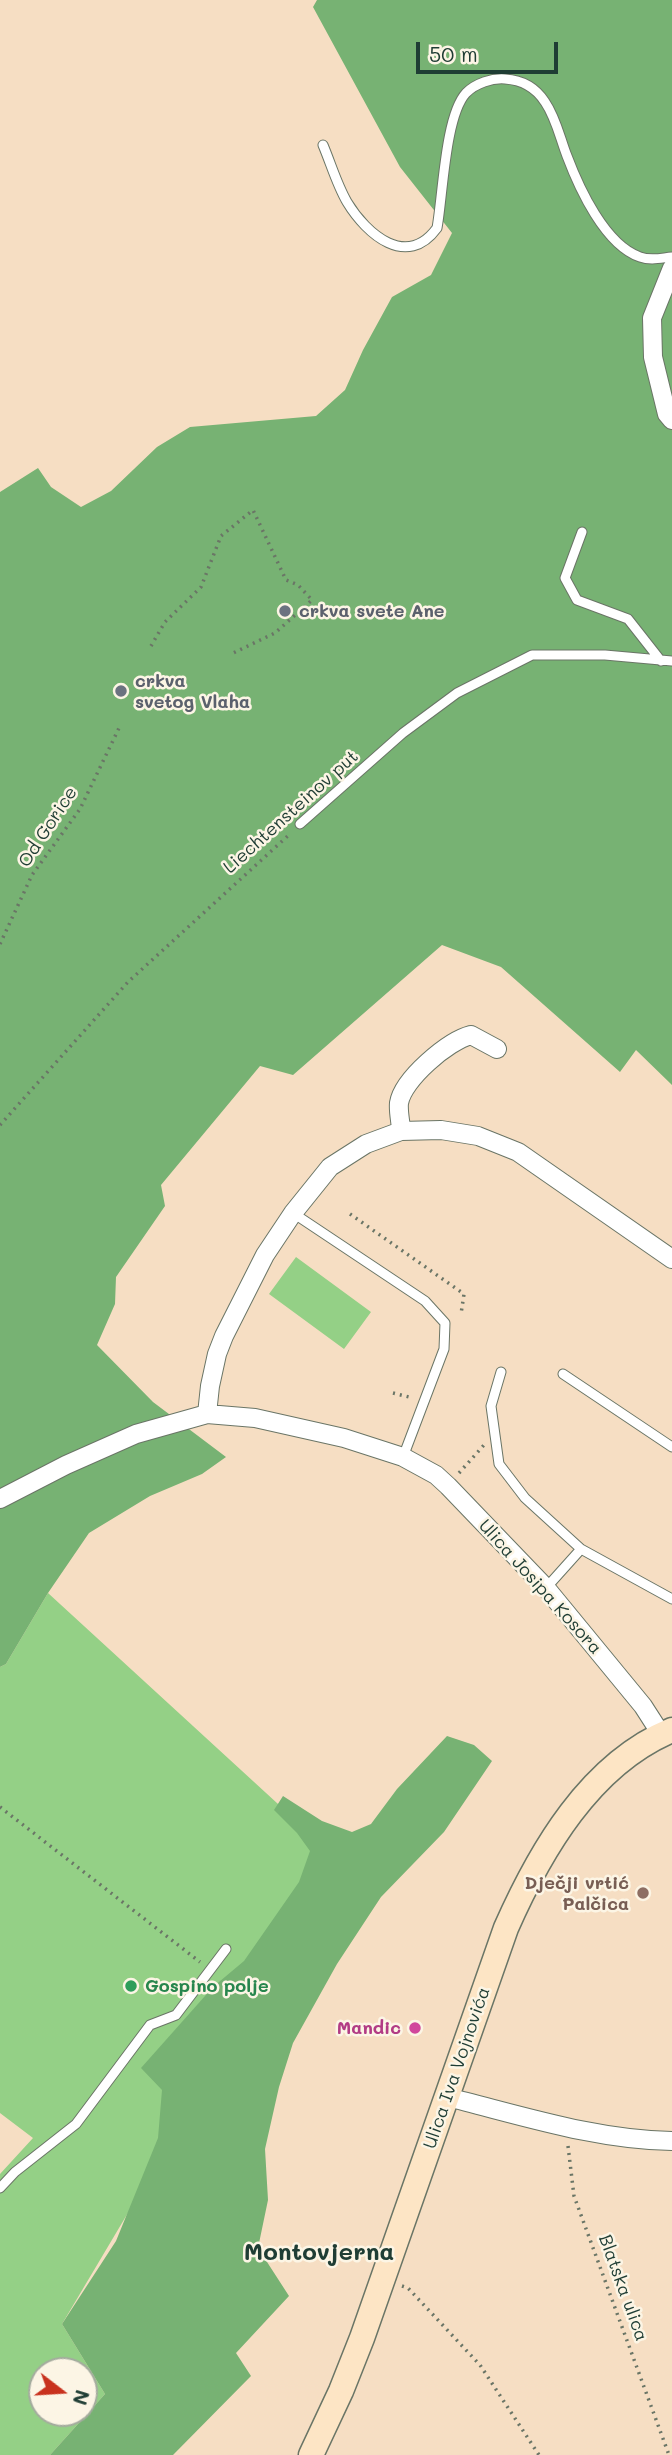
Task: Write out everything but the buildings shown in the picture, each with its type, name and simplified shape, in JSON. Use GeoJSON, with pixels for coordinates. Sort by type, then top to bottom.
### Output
{"type":"FeatureCollection","features":[{"type":"Feature","properties":{"kind":"main road","name":"Ulica Iva Vojnovića"},"geometry":{"type":"LineString","coordinates":[[311,2455],[341,2391],[383,2281],[506,1928],[537,1863],[560,1828],[608,1772],[634,1751],[666,1732]]}},
{"type":"Feature","properties":{"kind":"street"},"geometry":{"type":"LineString","coordinates":[[672,268],[652,318],[653,357],[667,414],[672,420]]}},
{"type":"Feature","properties":{"kind":"street"},"geometry":{"type":"LineString","coordinates":[[401,1132],[399,1102],[413,1078],[434,1056],[459,1038],[471,1035],[497,1049]]}},
{"type":"Feature","properties":{"kind":"street"},"geometry":{"type":"LineString","coordinates":[[207,1414],[209,1386],[224,1336],[265,1255],[293,1213],[330,1167],[366,1144],[401,1132],[441,1130],[478,1136],[518,1152],[672,1259]]}},
{"type":"Feature","properties":{"kind":"street","name":"Ulica Josipa Kosora"},"geometry":{"type":"LineString","coordinates":[[0,1499],[135,1434],[207,1414],[255,1418],[302,1427],[403,1457],[436,1475],[546,1588],[666,1732]]}},
{"type":"Feature","properties":{"kind":"street"},"geometry":{"type":"LineString","coordinates":[[447,2097],[568,2127],[647,2141],[672,2141]]}},
{"type":"Feature","properties":{"kind":"lane"},"geometry":{"type":"LineString","coordinates":[[323,145],[347,201],[369,229],[385,241],[402,248],[416,247],[428,240],[438,228],[451,131],[466,94],[481,82],[502,78],[520,81],[534,89],[545,102],[578,183],[590,207],[606,229],[637,256],[649,260],[672,257]]}},
{"type":"Feature","properties":{"kind":"lane"},"geometry":{"type":"LineString","coordinates":[[582,532],[565,579],[578,600],[628,619],[661,661]]}},
{"type":"Feature","properties":{"kind":"lane","name":"Liechtensteinov put"},"geometry":{"type":"LineString","coordinates":[[300,824],[403,733],[457,693],[532,655],[605,655],[672,662]]}},
{"type":"Feature","properties":{"kind":"lane"},"geometry":{"type":"LineString","coordinates":[[293,1213],[425,1301],[445,1323],[444,1349],[403,1457]]}},
{"type":"Feature","properties":{"kind":"lane"},"geometry":{"type":"LineString","coordinates":[[501,1372],[491,1406],[499,1464],[505,1473],[525,1499],[581,1549],[672,1599]]}},
{"type":"Feature","properties":{"kind":"lane"},"geometry":{"type":"LineString","coordinates":[[563,1374],[672,1447]]}},
{"type":"Feature","properties":{"kind":"lane"},"geometry":{"type":"LineString","coordinates":[[546,1588],[581,1549]]}},
{"type":"Feature","properties":{"kind":"lane"},"geometry":{"type":"LineString","coordinates":[[0,2188],[15,2172],[76,2124],[150,2025],[176,2015],[226,1949]]}},
{"type":"Feature","properties":{"kind":"path"},"geometry":{"type":"LineString","coordinates":[[151,646],[164,622],[201,587],[220,536],[253,510],[286,580],[298,585],[312,600],[275,633],[232,654]]}},
{"type":"Feature","properties":{"kind":"path","name":"Od Gorice"},"geometry":{"type":"LineString","coordinates":[[0,944],[32,875],[80,809],[120,726]]}},
{"type":"Feature","properties":{"kind":"path","name":"Liechtensteinov put"},"geometry":{"type":"LineString","coordinates":[[0,1125],[128,982],[300,824]]}},
{"type":"Feature","properties":{"kind":"path"},"geometry":{"type":"LineString","coordinates":[[350,1214],[464,1294],[461,1314]]}},
{"type":"Feature","properties":{"kind":"path"},"geometry":{"type":"LineString","coordinates":[[393,1393],[425,1402]]}},
{"type":"Feature","properties":{"kind":"path"},"geometry":{"type":"LineString","coordinates":[[448,1486],[493,1434]]}},
{"type":"Feature","properties":{"kind":"path"},"geometry":{"type":"LineString","coordinates":[[0,1807],[209,1970]]}},
{"type":"Feature","properties":{"kind":"path","name":"Blatska ulica"},"geometry":{"type":"LineString","coordinates":[[568,2127],[569,2164],[574,2196],[669,2455]]}},
{"type":"Feature","properties":{"kind":"path"},"geometry":{"type":"LineString","coordinates":[[383,2281],[408,2288],[480,2365],[539,2455]]}},
{"type":"Feature","properties":{"kind":"green space"},"geometry":{"type":"Polygon","coordinates":[[[317,0],[672,0],[672,1085],[636,1050],[620,1072],[501,967],[442,945],[293,1075],[260,1066],[161,1185],[165,1206],[116,1277],[115,1304],[97,1345],[153,1402],[226,1457],[202,1474],[150,1496],[89,1533],[48,1593],[6,1664],[0,1667],[0,492],[38,468],[51,487],[81,507],[111,491],[157,447],[190,427],[316,416],[345,390],[392,297],[431,275],[452,233],[400,167],[313,7],[317,0]]]}},
{"type":"Feature","properties":{"kind":"green space"},"geometry":{"type":"Polygon","coordinates":[[[296,1257],[371,1312],[344,1349],[269,1294],[296,1257]]]}},
{"type":"Feature","properties":{"kind":"green space","name":"Gospino polje"},"geometry":{"type":"Polygon","coordinates":[[[48,1593],[338,1859],[62,2324],[82,2357],[28,2357],[28,2427],[75,2427],[50,2455],[0,2455],[0,2174],[33,2138],[0,2113],[0,1667],[6,1664],[48,1593]]]}},
{"type":"Feature","properties":{"kind":"green space"},"geometry":{"type":"Polygon","coordinates":[[[447,1736],[474,1745],[492,1761],[444,1832],[381,1897],[337,1964],[293,2043],[279,2087],[265,2149],[268,2200],[258,2248],[289,2296],[236,2353],[251,2376],[173,2455],[50,2455],[75,2427],[98,2427],[98,2402],[105,2394],[98,2383],[98,2357],[82,2357],[62,2324],[116,2241],[158,2138],[162,2090],[141,2068],[213,1987],[244,1961],[299,1882],[310,1851],[297,1833],[274,1810],[283,1796],[322,1821],[352,1832],[371,1824],[397,1789],[447,1736]]]}},
{"type":"Feature","properties":{"kind":"green space","name":"Gospino polje"},"geometry":{"type":"Polygon","coordinates":[[[98,2383],[105,2394],[98,2402],[98,2383]]]}},
{"type":"Feature","properties":{"kind":"place","name":"crkva svete Ane"},"geometry":{"type":"Point","coordinates":[285,611]}},
{"type":"Feature","properties":{"kind":"place","name":"crkva svetog Vlaha"},"geometry":{"type":"Point","coordinates":[121,691]}},
{"type":"Feature","properties":{"kind":"place","name":"Dječji vrtić Palčica"},"geometry":{"type":"Point","coordinates":[643,1893]}},
{"type":"Feature","properties":{"kind":"place","name":"Gospino polje"},"geometry":{"type":"Point","coordinates":[131,1986]}},
{"type":"Feature","properties":{"kind":"place","name":"Mandic"},"geometry":{"type":"Point","coordinates":[415,2028]}},
{"type":"Feature","properties":{"kind":"district","name":"Montovjerna"},"geometry":{"type":"Point","coordinates":[319,2253]}}]}
